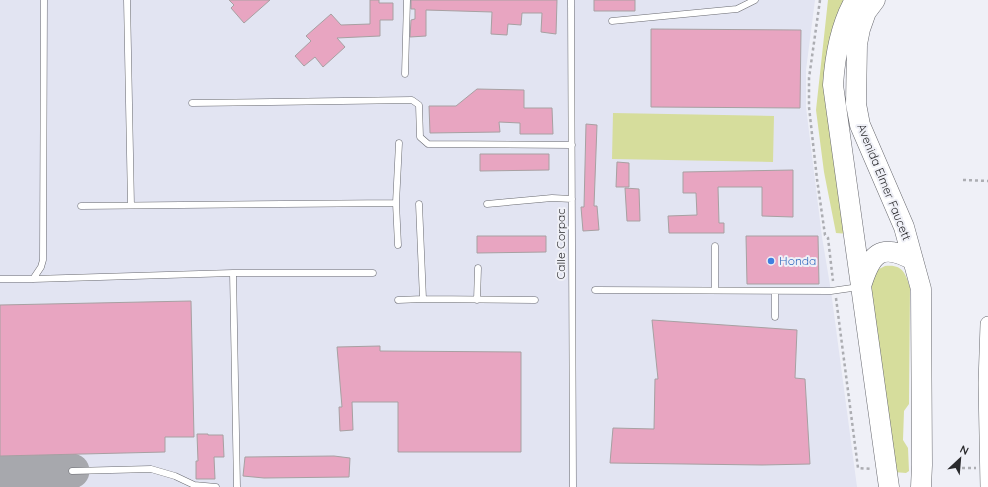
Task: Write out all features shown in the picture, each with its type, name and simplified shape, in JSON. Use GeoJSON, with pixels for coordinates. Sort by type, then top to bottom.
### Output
{"type":"FeatureCollection","features":[{"type":"Feature","properties":{"kind":"highway","name":"Avenida Elmer Faucett"},"geometry":{"type":"LineString","coordinates":[[855,0],[844,21],[835,57],[833,85],[889,487]]}},
{"type":"Feature","properties":{"kind":"highway","name":"Avenida Elmer Faucett"},"geometry":{"type":"LineString","coordinates":[[875,0],[866,12],[857,44],[856,104],[860,125],[904,227],[921,289],[921,487]]}},
{"type":"Feature","properties":{"kind":"highway"},"geometry":{"type":"LineString","coordinates":[[861,287],[867,267],[880,253],[893,252],[913,260]]}},
{"type":"Feature","properties":{"kind":"street"},"geometry":{"type":"LineString","coordinates":[[988,324],[988,487]]}},
{"type":"Feature","properties":{"kind":"lane"},"geometry":{"type":"LineString","coordinates":[[33,280],[41,267],[43,260],[44,0]]}},
{"type":"Feature","properties":{"kind":"lane"},"geometry":{"type":"LineString","coordinates":[[127,0],[131,205]]}},
{"type":"Feature","properties":{"kind":"lane"},"geometry":{"type":"LineString","coordinates":[[405,74],[407,0]]}},
{"type":"Feature","properties":{"kind":"lane","name":"Calle Corpac"},"geometry":{"type":"LineString","coordinates":[[571,0],[573,487]]}},
{"type":"Feature","properties":{"kind":"lane"},"geometry":{"type":"LineString","coordinates":[[612,21],[736,9],[755,0]]}},
{"type":"Feature","properties":{"kind":"lane"},"geometry":{"type":"LineString","coordinates":[[192,102],[412,100],[419,105],[420,137],[428,144],[572,145]]}},
{"type":"Feature","properties":{"kind":"lane"},"geometry":{"type":"LineString","coordinates":[[398,245],[396,203],[399,143]]}},
{"type":"Feature","properties":{"kind":"lane"},"geometry":{"type":"LineString","coordinates":[[487,204],[552,198],[572,199]]}},
{"type":"Feature","properties":{"kind":"lane"},"geometry":{"type":"LineString","coordinates":[[81,206],[396,203]]}},
{"type":"Feature","properties":{"kind":"lane"},"geometry":{"type":"LineString","coordinates":[[419,204],[423,299]]}},
{"type":"Feature","properties":{"kind":"lane"},"geometry":{"type":"LineString","coordinates":[[715,246],[715,290]]}},
{"type":"Feature","properties":{"kind":"lane"},"geometry":{"type":"LineString","coordinates":[[477,300],[478,268]]}},
{"type":"Feature","properties":{"kind":"lane"},"geometry":{"type":"LineString","coordinates":[[233,273],[237,487]]}},
{"type":"Feature","properties":{"kind":"lane"},"geometry":{"type":"LineString","coordinates":[[0,279],[33,280],[233,273],[373,273]]}},
{"type":"Feature","properties":{"kind":"lane"},"geometry":{"type":"LineString","coordinates":[[595,290],[835,291],[861,287]]}},
{"type":"Feature","properties":{"kind":"lane"},"geometry":{"type":"LineString","coordinates":[[775,317],[776,291]]}},
{"type":"Feature","properties":{"kind":"lane"},"geometry":{"type":"LineString","coordinates":[[398,300],[535,300]]}},
{"type":"Feature","properties":{"kind":"lane"},"geometry":{"type":"LineString","coordinates":[[72,471],[151,469],[175,476],[186,485],[216,487]]}},
{"type":"Feature","properties":{"kind":"path"},"geometry":{"type":"LineString","coordinates":[[820,0],[809,78],[809,108],[817,179],[825,235],[828,238],[858,468],[876,470]]}},
{"type":"Feature","properties":{"kind":"path"},"geometry":{"type":"LineString","coordinates":[[963,180],[988,181]]}},
{"type":"Feature","properties":{"kind":"path"},"geometry":{"type":"LineString","coordinates":[[956,468],[987,468]]}},
{"type":"Feature","properties":{"kind":"shaded area"},"geometry":{"type":"Polygon","coordinates":[[[0,0],[815,0],[806,70],[806,107],[822,237],[831,291],[857,487],[0,487],[0,0]]]}},
{"type":"Feature","properties":{"kind":"green space"},"geometry":{"type":"Polygon","coordinates":[[[828,0],[845,1],[840,57],[849,234],[836,233],[824,172],[816,110],[828,0]]]}},
{"type":"Feature","properties":{"kind":"green space"},"geometry":{"type":"Polygon","coordinates":[[[613,113],[774,116],[773,162],[612,159],[613,113]]]}},
{"type":"Feature","properties":{"kind":"green space"},"geometry":{"type":"Polygon","coordinates":[[[885,266],[896,266],[900,268],[905,274],[910,287],[909,404],[904,411],[903,440],[908,448],[909,471],[906,473],[894,472],[870,280],[875,271],[885,266]]]}},
{"type":"Feature","properties":{"kind":"building"},"geometry":{"type":"Polygon","coordinates":[[[229,0],[270,0],[244,23],[231,8],[234,5],[229,0]]]}},
{"type":"Feature","properties":{"kind":"building"},"geometry":{"type":"Polygon","coordinates":[[[370,0],[379,0],[379,3],[393,3],[393,20],[380,20],[380,36],[337,38],[345,47],[323,67],[315,57],[304,66],[295,56],[311,41],[306,36],[331,14],[341,25],[370,24],[370,0]]]}},
{"type":"Feature","properties":{"kind":"building"},"geometry":{"type":"Polygon","coordinates":[[[411,0],[557,0],[556,34],[541,32],[542,13],[522,13],[521,25],[508,24],[507,35],[491,34],[492,12],[426,10],[426,36],[410,37],[411,20],[415,19],[415,9],[411,9],[411,0]]]}},
{"type":"Feature","properties":{"kind":"building"},"geometry":{"type":"Polygon","coordinates":[[[594,0],[635,0],[635,11],[594,11],[594,0]]]}},
{"type":"Feature","properties":{"kind":"building"},"geometry":{"type":"Polygon","coordinates":[[[651,29],[801,30],[800,108],[651,107],[651,29]]]}},
{"type":"Feature","properties":{"kind":"building"},"geometry":{"type":"Polygon","coordinates":[[[477,89],[524,90],[524,108],[552,108],[553,134],[520,134],[520,123],[499,122],[500,132],[430,133],[429,106],[456,106],[477,89]]]}},
{"type":"Feature","properties":{"kind":"building"},"geometry":{"type":"Polygon","coordinates":[[[586,124],[597,125],[594,206],[597,206],[599,230],[583,231],[581,207],[584,207],[586,124]]]}},
{"type":"Feature","properties":{"kind":"building"},"geometry":{"type":"Polygon","coordinates":[[[480,154],[549,154],[549,170],[480,171],[480,154]]]}},
{"type":"Feature","properties":{"kind":"building"},"geometry":{"type":"Polygon","coordinates":[[[617,162],[629,163],[629,187],[616,187],[617,162]]]}},
{"type":"Feature","properties":{"kind":"building"},"geometry":{"type":"Polygon","coordinates":[[[793,170],[793,217],[762,216],[762,187],[718,187],[719,223],[724,223],[724,233],[669,233],[668,216],[697,215],[696,193],[683,193],[683,172],[793,170]]]}},
{"type":"Feature","properties":{"kind":"building"},"geometry":{"type":"Polygon","coordinates":[[[625,188],[639,189],[640,221],[627,221],[625,188]]]}},
{"type":"Feature","properties":{"kind":"building"},"geometry":{"type":"Polygon","coordinates":[[[477,236],[546,236],[546,252],[477,253],[477,236]]]}},
{"type":"Feature","properties":{"kind":"building"},"geometry":{"type":"Polygon","coordinates":[[[746,236],[818,236],[819,284],[747,284],[746,236]]]}},
{"type":"Feature","properties":{"kind":"building"},"geometry":{"type":"Polygon","coordinates":[[[191,301],[194,437],[165,437],[165,452],[0,456],[0,305],[191,301]]]}},
{"type":"Feature","properties":{"kind":"building"},"geometry":{"type":"Polygon","coordinates":[[[652,320],[797,330],[795,378],[805,379],[810,464],[762,465],[610,463],[613,428],[654,429],[655,379],[658,379],[652,320]]]}},
{"type":"Feature","properties":{"kind":"building"},"geometry":{"type":"Polygon","coordinates":[[[380,346],[380,351],[521,352],[521,452],[398,452],[398,402],[352,402],[353,430],[340,431],[339,407],[342,407],[337,347],[380,346]]]}},
{"type":"Feature","properties":{"kind":"building"},"geometry":{"type":"Polygon","coordinates":[[[197,434],[223,435],[224,457],[214,457],[215,479],[196,479],[196,461],[198,461],[197,434]]]}},
{"type":"Feature","properties":{"kind":"building"},"geometry":{"type":"Polygon","coordinates":[[[334,456],[350,458],[349,477],[264,478],[243,476],[245,457],[334,456]]]}},
{"type":"Feature","properties":{"kind":"taxiway"},"geometry":{"type":"LineString","coordinates":[[0,473],[72,471]]}},
{"type":"Feature","properties":{"kind":"place","name":"Honda"},"geometry":{"type":"Point","coordinates":[771,261]}}]}
